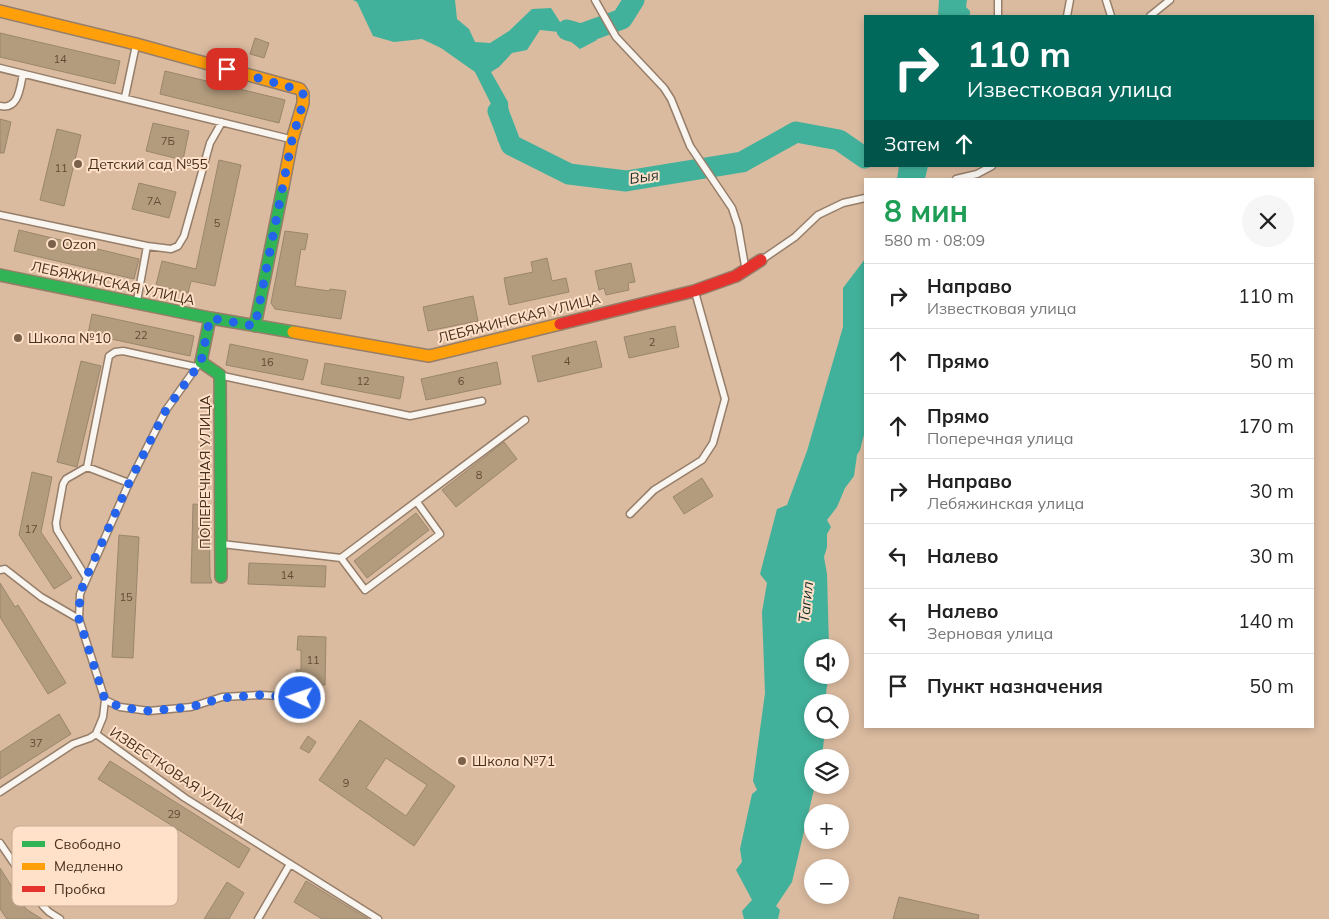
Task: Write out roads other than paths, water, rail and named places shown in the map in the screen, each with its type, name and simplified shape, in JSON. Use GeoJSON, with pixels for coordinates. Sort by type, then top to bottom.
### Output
{"type":"FeatureCollection","features":[{"type":"Feature","properties":{"kind":"street"},"geometry":{"type":"LineString","coordinates":[[0,10],[136,44],[300,90],[303,94],[303,103],[292,140],[255,326]]}},
{"type":"Feature","properties":{"kind":"street","name":"ЛЕБЯЖИНСКАЯ УЛИЦА"},"geometry":{"type":"LineString","coordinates":[[0,275],[210,318],[428,356],[694,291],[722,282],[761,260]]}},
{"type":"Feature","properties":{"kind":"street"},"geometry":{"type":"LineString","coordinates":[[210,318],[198,364],[220,375]]}},
{"type":"Feature","properties":{"kind":"street","name":"ПОПЕРЕЧНАЯ УЛИЦА"},"geometry":{"type":"LineString","coordinates":[[220,375],[221,577]]}},
{"type":"Feature","properties":{"kind":"lane"},"geometry":{"type":"LineString","coordinates":[[595,0],[616,37],[664,88],[677,111],[690,146],[732,208],[738,226],[746,269]]}},
{"type":"Feature","properties":{"kind":"lane"},"geometry":{"type":"LineString","coordinates":[[998,0],[998,15]]}},
{"type":"Feature","properties":{"kind":"lane"},"geometry":{"type":"LineString","coordinates":[[1067,15],[1070,0]]}},
{"type":"Feature","properties":{"kind":"lane"},"geometry":{"type":"LineString","coordinates":[[1106,0],[1111,15]]}},
{"type":"Feature","properties":{"kind":"lane"},"geometry":{"type":"LineString","coordinates":[[1151,15],[1170,0]]}},
{"type":"Feature","properties":{"kind":"lane"},"geometry":{"type":"LineString","coordinates":[[125,98],[136,44]]}},
{"type":"Feature","properties":{"kind":"lane"},"geometry":{"type":"LineString","coordinates":[[0,68],[292,140]]}},
{"type":"Feature","properties":{"kind":"lane"},"geometry":{"type":"LineString","coordinates":[[0,106],[4,107],[11,104],[18,98],[23,74]]}},
{"type":"Feature","properties":{"kind":"lane"},"geometry":{"type":"LineString","coordinates":[[0,216],[147,246],[171,249],[178,246],[184,236],[210,143],[222,122]]}},
{"type":"Feature","properties":{"kind":"lane"},"geometry":{"type":"LineString","coordinates":[[960,178],[977,174],[990,167]]}},
{"type":"Feature","properties":{"kind":"lane","name":"ЛЕБЯЖИНСКАЯ УЛИЦА"},"geometry":{"type":"LineString","coordinates":[[761,260],[795,237],[818,215],[843,203],[864,198]]}},
{"type":"Feature","properties":{"kind":"lane"},"geometry":{"type":"LineString","coordinates":[[136,303],[147,246]]}},
{"type":"Feature","properties":{"kind":"lane"},"geometry":{"type":"LineString","coordinates":[[630,514],[654,490],[702,460],[713,443],[725,399],[694,291]]}},
{"type":"Feature","properties":{"kind":"lane"},"geometry":{"type":"LineString","coordinates":[[0,570],[4,569],[41,597],[79,619],[80,594],[86,577],[129,483],[166,410],[198,364],[123,352],[116,352],[109,356],[87,467]]}},
{"type":"Feature","properties":{"kind":"lane"},"geometry":{"type":"LineString","coordinates":[[220,375],[410,416],[482,401]]}},
{"type":"Feature","properties":{"kind":"lane"},"geometry":{"type":"LineString","coordinates":[[220,544],[341,558],[525,420]]}},
{"type":"Feature","properties":{"kind":"lane"},"geometry":{"type":"LineString","coordinates":[[86,577],[57,530],[56,523],[63,484],[66,478],[87,467],[129,483]]}},
{"type":"Feature","properties":{"kind":"lane"},"geometry":{"type":"LineString","coordinates":[[341,558],[365,590],[440,534],[416,502]]}},
{"type":"Feature","properties":{"kind":"lane","name":"ИЗВЕСТКОВАЯ УЛИЦА"},"geometry":{"type":"LineString","coordinates":[[79,619],[105,700],[103,717],[96,734],[185,798],[378,919]]}},
{"type":"Feature","properties":{"kind":"lane"},"geometry":{"type":"LineString","coordinates":[[105,700],[120,707],[149,711],[191,707],[222,698],[260,695],[300,698]]}},
{"type":"Feature","properties":{"kind":"lane"},"geometry":{"type":"LineString","coordinates":[[0,792],[73,744],[96,734]]}},
{"type":"Feature","properties":{"kind":"lane"},"geometry":{"type":"LineString","coordinates":[[0,843],[12,861]]}},
{"type":"Feature","properties":{"kind":"lane"},"geometry":{"type":"LineString","coordinates":[[258,919],[290,864]]}},
{"type":"Feature","properties":{"kind":"lane"},"geometry":{"type":"LineString","coordinates":[[43,906],[60,919]]}},
{"type":"Feature","properties":{"kind":"water"},"geometry":{"type":"Polygon","coordinates":[[[353,0],[455,0],[457,19],[469,29],[475,42],[490,43],[509,31],[532,9],[551,8],[560,22],[577,29],[593,26],[597,40],[580,49],[559,32],[540,30],[527,50],[512,53],[499,67],[491,72],[508,102],[510,138],[498,142],[492,106],[475,72],[441,48],[422,39],[394,42],[373,36],[357,2],[353,0]]]}},
{"type":"Feature","properties":{"kind":"water"},"geometry":{"type":"Polygon","coordinates":[[[939,0],[967,0],[966,7],[970,11],[970,15],[938,15],[939,0]]]}},
{"type":"Feature","properties":{"kind":"water"},"geometry":{"type":"Polygon","coordinates":[[[899,167],[928,167],[925,178],[897,178],[899,167]]]}},
{"type":"Feature","properties":{"kind":"water","name":"Тагил"},"geometry":{"type":"Polygon","coordinates":[[[864,260],[864,435],[857,455],[854,476],[845,488],[837,507],[827,520],[831,527],[827,534],[827,547],[824,557],[827,574],[829,639],[804,639],[804,684],[827,684],[826,694],[804,694],[804,739],[824,739],[823,749],[804,749],[804,794],[813,794],[810,804],[804,804],[804,831],[792,882],[776,906],[780,910],[778,919],[744,919],[742,911],[752,900],[736,870],[742,862],[740,849],[752,794],[757,790],[753,781],[765,693],[762,612],[767,583],[760,574],[777,509],[787,505],[807,451],[843,327],[843,288],[864,260]]]}},
{"type":"Feature","properties":{"kind":"waterway","name":"Выя"},"geometry":{"type":"LineString","coordinates":[[567,30],[581,34],[622,19],[634,0]]}},
{"type":"Feature","properties":{"kind":"waterway","name":"Выя"},"geometry":{"type":"LineString","coordinates":[[498,111],[511,145],[569,174],[626,181],[742,162],[796,132],[839,140],[864,157]]}},
{"type":"Feature","properties":{"kind":"place","name":"Детский сад №55"},"geometry":{"type":"Point","coordinates":[78,164]}},
{"type":"Feature","properties":{"kind":"place","name":"Ozon"},"geometry":{"type":"Point","coordinates":[52,244]}},
{"type":"Feature","properties":{"kind":"place","name":"Школа №10"},"geometry":{"type":"Point","coordinates":[18,338]}},
{"type":"Feature","properties":{"kind":"place","name":"Школа №71"},"geometry":{"type":"Point","coordinates":[462,761]}}]}
